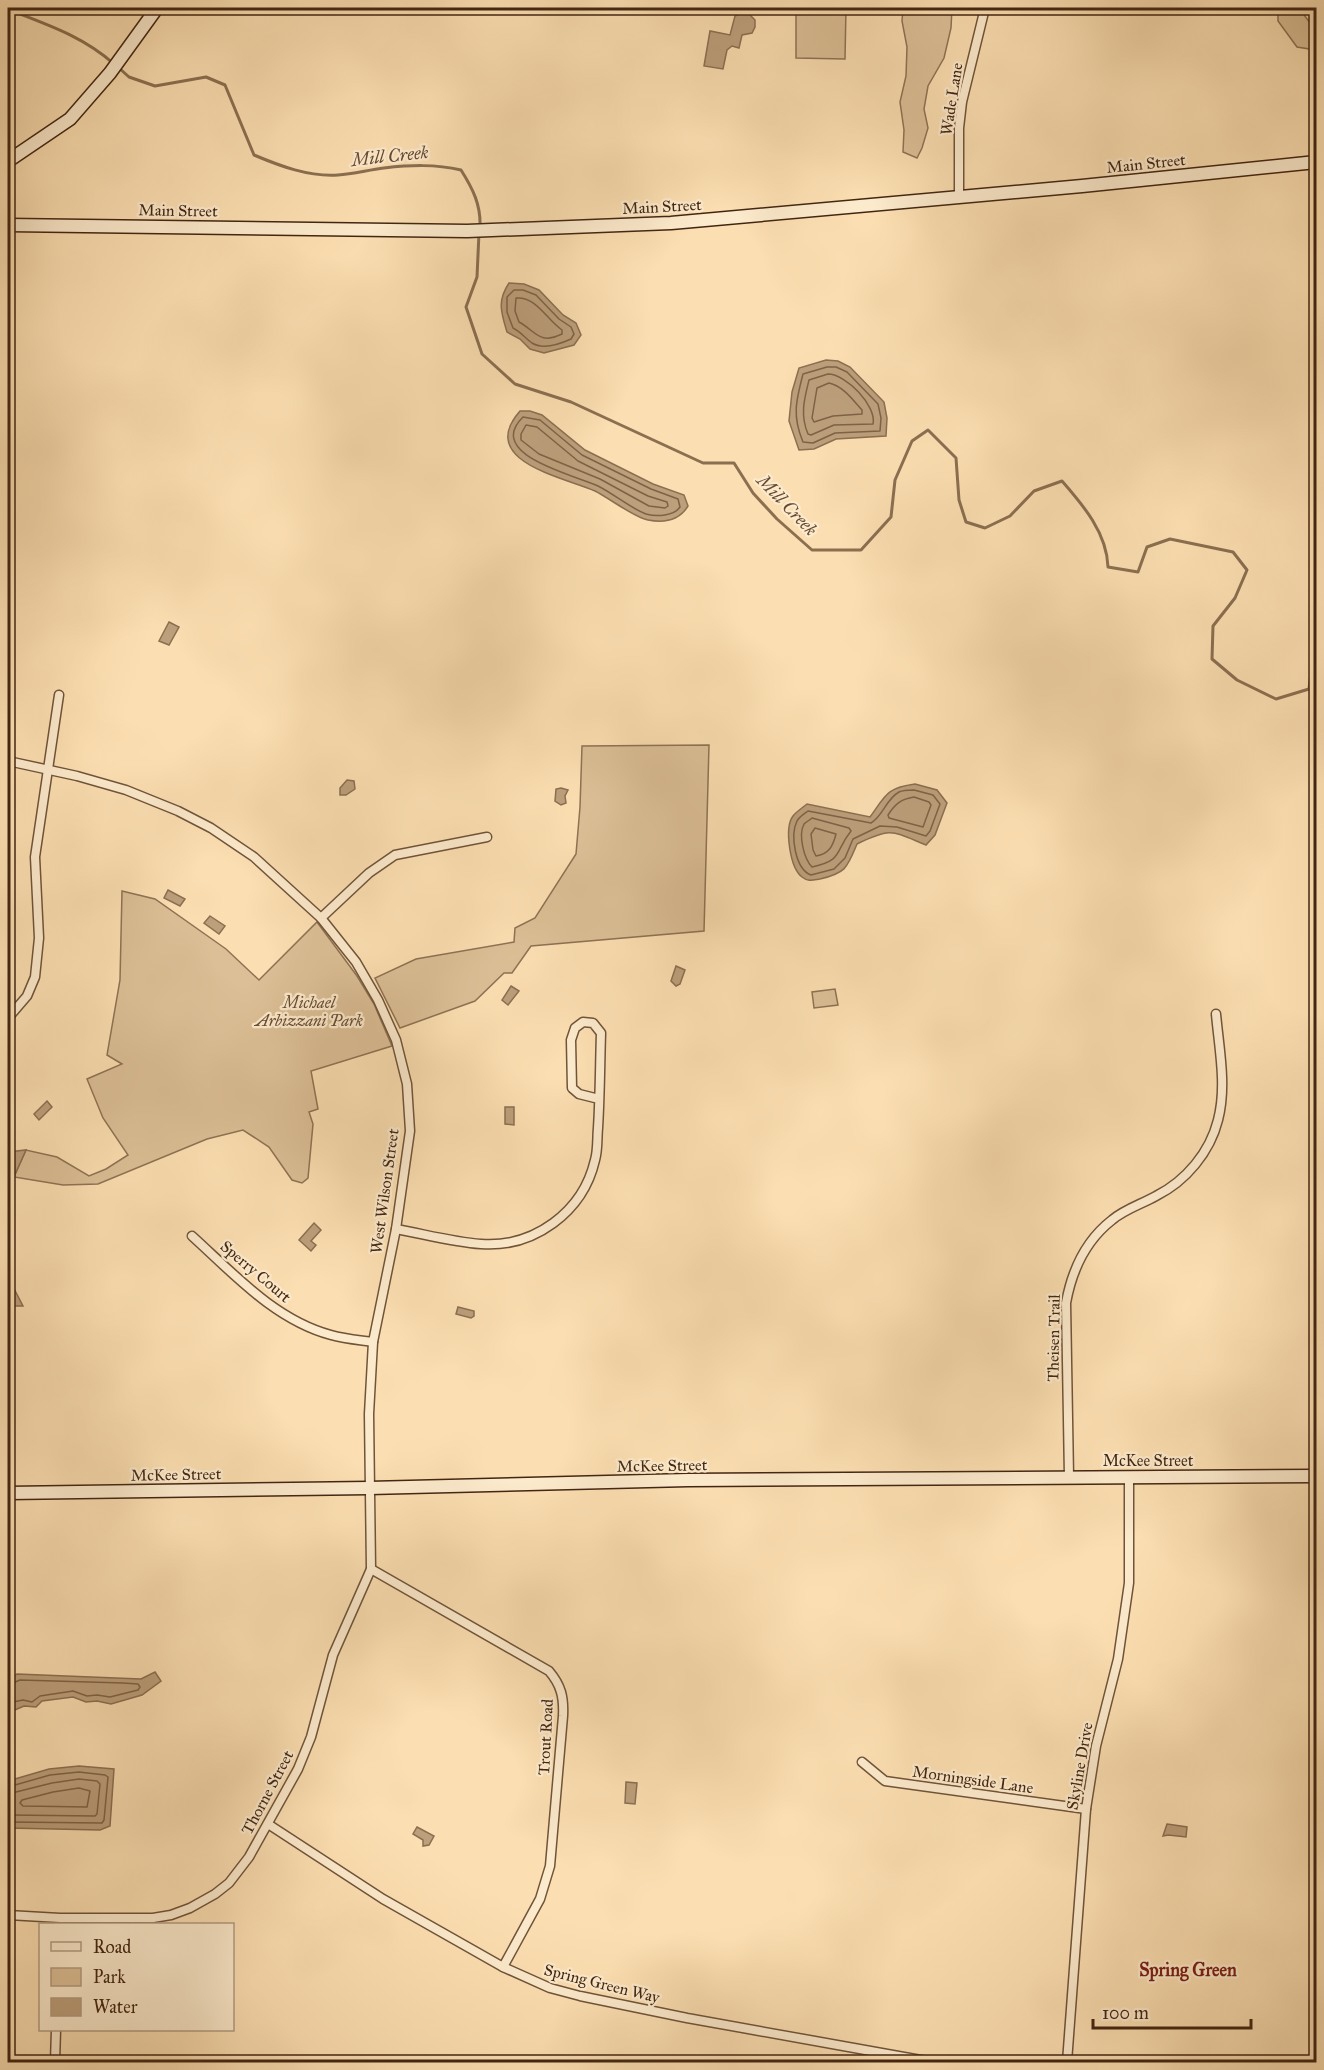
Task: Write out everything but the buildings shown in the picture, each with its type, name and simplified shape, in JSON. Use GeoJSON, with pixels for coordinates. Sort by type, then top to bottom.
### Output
{"type":"FeatureCollection","features":[{"type":"Feature","properties":{"kind":"street"},"geometry":{"type":"LineString","coordinates":[[8,161],[70,119],[110,74],[158,8]]}},
{"type":"Feature","properties":{"kind":"street","name":"Wade Lane"},"geometry":{"type":"LineString","coordinates":[[959,197],[959,128],[962,102],[985,8]]}},
{"type":"Feature","properties":{"kind":"street","name":"Main Street"},"geometry":{"type":"LineString","coordinates":[[8,225],[467,231],[671,224],[1317,162]]}},
{"type":"Feature","properties":{"kind":"street"},"geometry":{"type":"LineString","coordinates":[[8,1018],[27,996],[35,977],[39,938],[35,857],[59,695]]}},
{"type":"Feature","properties":{"kind":"street","name":"West Wilson Street"},"geometry":{"type":"LineString","coordinates":[[8,761],[47,768],[126,790],[178,811],[211,828],[254,857],[321,918],[356,962],[378,1000],[402,1061],[407,1084],[410,1131],[396,1229],[373,1342],[369,1414],[369,1488]]}},
{"type":"Feature","properties":{"kind":"street"},"geometry":{"type":"LineString","coordinates":[[321,918],[369,873],[395,855],[487,837]]}},
{"type":"Feature","properties":{"kind":"street","name":"Theisen Trail"},"geometry":{"type":"LineString","coordinates":[[1069,1477],[1066,1303],[1075,1267],[1089,1244],[1111,1221],[1169,1190],[1192,1168],[1209,1144],[1218,1120],[1222,1098],[1216,1014]]}},
{"type":"Feature","properties":{"kind":"street"},"geometry":{"type":"LineString","coordinates":[[396,1229],[482,1244],[518,1242],[547,1228],[568,1211],[586,1187],[596,1159],[599,1098],[601,1033],[593,1023],[583,1022],[575,1028],[571,1040],[572,1088],[579,1094],[599,1098]]}},
{"type":"Feature","properties":{"kind":"street","name":"Sperry Court"},"geometry":{"type":"LineString","coordinates":[[192,1236],[263,1301],[298,1323],[331,1335],[373,1342]]}},
{"type":"Feature","properties":{"kind":"street","name":"McKee Street"},"geometry":{"type":"LineString","coordinates":[[8,1493],[369,1488],[688,1480],[1317,1476]]}},
{"type":"Feature","properties":{"kind":"street","name":"Skyline Drive"},"geometry":{"type":"LineString","coordinates":[[1067,2062],[1086,1809],[1096,1746],[1118,1659],[1129,1583],[1129,1477]]}},
{"type":"Feature","properties":{"kind":"street","name":"Thorne Street"},"geometry":{"type":"LineString","coordinates":[[8,1915],[60,1921],[153,1918],[171,1915],[190,1908],[215,1894],[228,1883],[249,1857],[306,1752],[333,1655],[371,1569],[369,1488]]}},
{"type":"Feature","properties":{"kind":"street","name":"Trout Road"},"geometry":{"type":"LineString","coordinates":[[371,1569],[549,1671],[562,1690],[564,1716],[550,1866],[540,1899],[503,1967]]}},
{"type":"Feature","properties":{"kind":"street","name":"Morningside Lane"},"geometry":{"type":"LineString","coordinates":[[862,1762],[885,1781],[1086,1809]]}},
{"type":"Feature","properties":{"kind":"street","name":"Spring Green Way"},"geometry":{"type":"LineString","coordinates":[[268,1824],[383,1899],[503,1967],[550,1988],[580,1996],[932,2062]]}},
{"type":"Feature","properties":{"kind":"street"},"geometry":{"type":"LineString","coordinates":[[55,2062],[56,2031]]}},
{"type":"Feature","properties":{"kind":"green space"},"geometry":{"type":"Polygon","coordinates":[[[796,8],[846,8],[845,59],[796,58],[796,8]]]}},
{"type":"Feature","properties":{"kind":"green space"},"geometry":{"type":"Polygon","coordinates":[[[903,8],[952,8],[951,28],[944,58],[928,86],[924,109],[928,128],[917,158],[903,152],[904,130],[900,102],[906,76],[907,47],[902,21],[903,8]]]}},
{"type":"Feature","properties":{"kind":"green space"},"geometry":{"type":"Polygon","coordinates":[[[1280,8],[1299,8],[1310,23],[1316,19],[1316,50],[1297,47],[1278,21],[1280,8]]]}},
{"type":"Feature","properties":{"kind":"green space"},"geometry":{"type":"Polygon","coordinates":[[[709,745],[704,931],[531,946],[512,973],[504,973],[475,1001],[400,1028],[375,978],[416,959],[514,942],[515,928],[535,918],[576,854],[582,746],[709,745]]]}},
{"type":"Feature","properties":{"kind":"green space","name":"Michael Arbizzani Park"},"geometry":{"type":"Polygon","coordinates":[[[122,891],[155,899],[226,949],[259,980],[317,922],[357,976],[374,1004],[392,1046],[311,1071],[318,1109],[309,1112],[313,1124],[308,1178],[302,1183],[292,1180],[269,1147],[243,1130],[207,1139],[98,1184],[63,1185],[14,1177],[26,1150],[57,1157],[89,1176],[106,1169],[128,1155],[103,1118],[87,1079],[122,1064],[107,1055],[120,980],[122,891]]]}},
{"type":"Feature","properties":{"kind":"green space"},"geometry":{"type":"Polygon","coordinates":[[[835,989],[838,1005],[814,1008],[812,992],[835,989]]]}},
{"type":"Feature","properties":{"kind":"water"},"geometry":{"type":"Polygon","coordinates":[[[741,13],[749,14],[755,20],[752,33],[742,35],[739,48],[732,46],[727,50],[723,69],[704,66],[710,31],[730,35],[735,16],[741,13]]]}},
{"type":"Feature","properties":{"kind":"water"},"geometry":{"type":"Polygon","coordinates":[[[509,283],[524,284],[539,290],[563,315],[576,323],[581,335],[574,345],[544,353],[530,349],[520,339],[507,332],[501,307],[505,289],[509,283]]]}},
{"type":"Feature","properties":{"kind":"water"},"geometry":{"type":"Polygon","coordinates":[[[826,360],[838,361],[850,367],[884,402],[887,418],[886,436],[836,439],[814,449],[799,450],[789,421],[792,392],[799,368],[826,360]]]}},
{"type":"Feature","properties":{"kind":"water"},"geometry":{"type":"Polygon","coordinates":[[[520,411],[542,415],[585,450],[653,484],[684,495],[688,506],[680,515],[671,520],[648,520],[629,512],[595,491],[546,473],[529,464],[516,455],[509,443],[509,428],[520,411]]]}},
{"type":"Feature","properties":{"kind":"water"},"geometry":{"type":"Polygon","coordinates":[[[169,622],[179,627],[169,645],[159,641],[169,622]]]}},
{"type":"Feature","properties":{"kind":"water"},"geometry":{"type":"Polygon","coordinates":[[[347,780],[354,781],[355,789],[346,795],[340,795],[340,788],[347,780]]]}},
{"type":"Feature","properties":{"kind":"water"},"geometry":{"type":"Polygon","coordinates":[[[915,784],[937,790],[947,803],[935,835],[926,845],[898,834],[885,833],[857,844],[848,864],[840,872],[811,880],[804,879],[798,872],[790,848],[789,829],[793,816],[807,804],[870,817],[892,790],[915,784]]]}},
{"type":"Feature","properties":{"kind":"water"},"geometry":{"type":"Polygon","coordinates":[[[556,789],[568,790],[565,796],[566,803],[561,805],[555,801],[556,789]]]}},
{"type":"Feature","properties":{"kind":"water"},"geometry":{"type":"Polygon","coordinates":[[[168,890],[185,899],[180,906],[164,898],[168,890]]]}},
{"type":"Feature","properties":{"kind":"water"},"geometry":{"type":"Polygon","coordinates":[[[210,916],[225,926],[219,934],[204,923],[210,916]]]}},
{"type":"Feature","properties":{"kind":"water"},"geometry":{"type":"Polygon","coordinates":[[[676,966],[685,970],[680,984],[676,986],[671,981],[676,966]]]}},
{"type":"Feature","properties":{"kind":"water"},"geometry":{"type":"Polygon","coordinates":[[[511,986],[519,991],[508,1005],[502,1000],[511,986]]]}},
{"type":"Feature","properties":{"kind":"water"},"geometry":{"type":"Polygon","coordinates":[[[47,1101],[52,1107],[39,1120],[34,1114],[47,1101]]]}},
{"type":"Feature","properties":{"kind":"water"},"geometry":{"type":"Polygon","coordinates":[[[505,1107],[514,1107],[514,1125],[505,1124],[505,1107]]]}},
{"type":"Feature","properties":{"kind":"water"},"geometry":{"type":"Polygon","coordinates":[[[26,1150],[8,1190],[8,1152],[26,1150]]]}},
{"type":"Feature","properties":{"kind":"water"},"geometry":{"type":"Polygon","coordinates":[[[314,1223],[321,1230],[311,1241],[316,1245],[311,1251],[299,1240],[314,1223]]]}},
{"type":"Feature","properties":{"kind":"water"},"geometry":{"type":"Polygon","coordinates":[[[8,1277],[23,1306],[8,1306],[8,1277]]]}},
{"type":"Feature","properties":{"kind":"water"},"geometry":{"type":"Polygon","coordinates":[[[458,1307],[474,1311],[474,1316],[471,1318],[456,1314],[458,1307]]]}},
{"type":"Feature","properties":{"kind":"water"},"geometry":{"type":"Polygon","coordinates":[[[155,1672],[161,1681],[142,1695],[111,1704],[97,1701],[86,1702],[73,1697],[42,1701],[36,1707],[24,1706],[15,1710],[8,1709],[8,1681],[17,1674],[141,1679],[155,1672]]]}},
{"type":"Feature","properties":{"kind":"water"},"geometry":{"type":"Polygon","coordinates":[[[79,1766],[114,1769],[110,1826],[100,1830],[8,1828],[8,1781],[49,1769],[79,1766]]]}},
{"type":"Feature","properties":{"kind":"water"},"geometry":{"type":"Polygon","coordinates":[[[626,1782],[637,1783],[635,1804],[625,1803],[626,1782]]]}},
{"type":"Feature","properties":{"kind":"water"},"geometry":{"type":"Polygon","coordinates":[[[1167,1824],[1187,1827],[1186,1837],[1163,1836],[1167,1824]]]}},
{"type":"Feature","properties":{"kind":"water"},"geometry":{"type":"Polygon","coordinates":[[[417,1827],[434,1836],[429,1845],[423,1846],[423,1840],[413,1834],[417,1827]]]}},
{"type":"Feature","properties":{"kind":"waterway","name":"Mill Creek"},"geometry":{"type":"LineString","coordinates":[[16,8],[20,14],[92,47],[114,64]]}},
{"type":"Feature","properties":{"kind":"waterway","name":"Mill Creek"},"geometry":{"type":"LineString","coordinates":[[119,68],[129,77],[155,86],[206,77],[225,85],[254,155],[295,170],[327,175],[413,166],[461,170],[475,197],[480,227]]}},
{"type":"Feature","properties":{"kind":"waterway","name":"Mill Creek"},"geometry":{"type":"LineString","coordinates":[[479,233],[477,277],[466,307],[482,354],[515,384],[571,402],[703,463],[734,463],[753,493],[777,519],[812,550],[861,550],[891,517],[895,480],[912,441],[928,430],[956,458],[959,500],[966,522],[985,528],[1010,516],[1034,491],[1062,481],[1086,510],[1099,531],[1107,555],[1108,567],[1138,572],[1147,547],[1170,539],[1233,552],[1247,570],[1235,598],[1213,626],[1212,659],[1237,680],[1276,699],[1309,689],[1316,635]]}},
{"type":"Feature","properties":{"kind":"district","name":"Spring Green"},"geometry":{"type":"Point","coordinates":[1188,1970]}}]}
